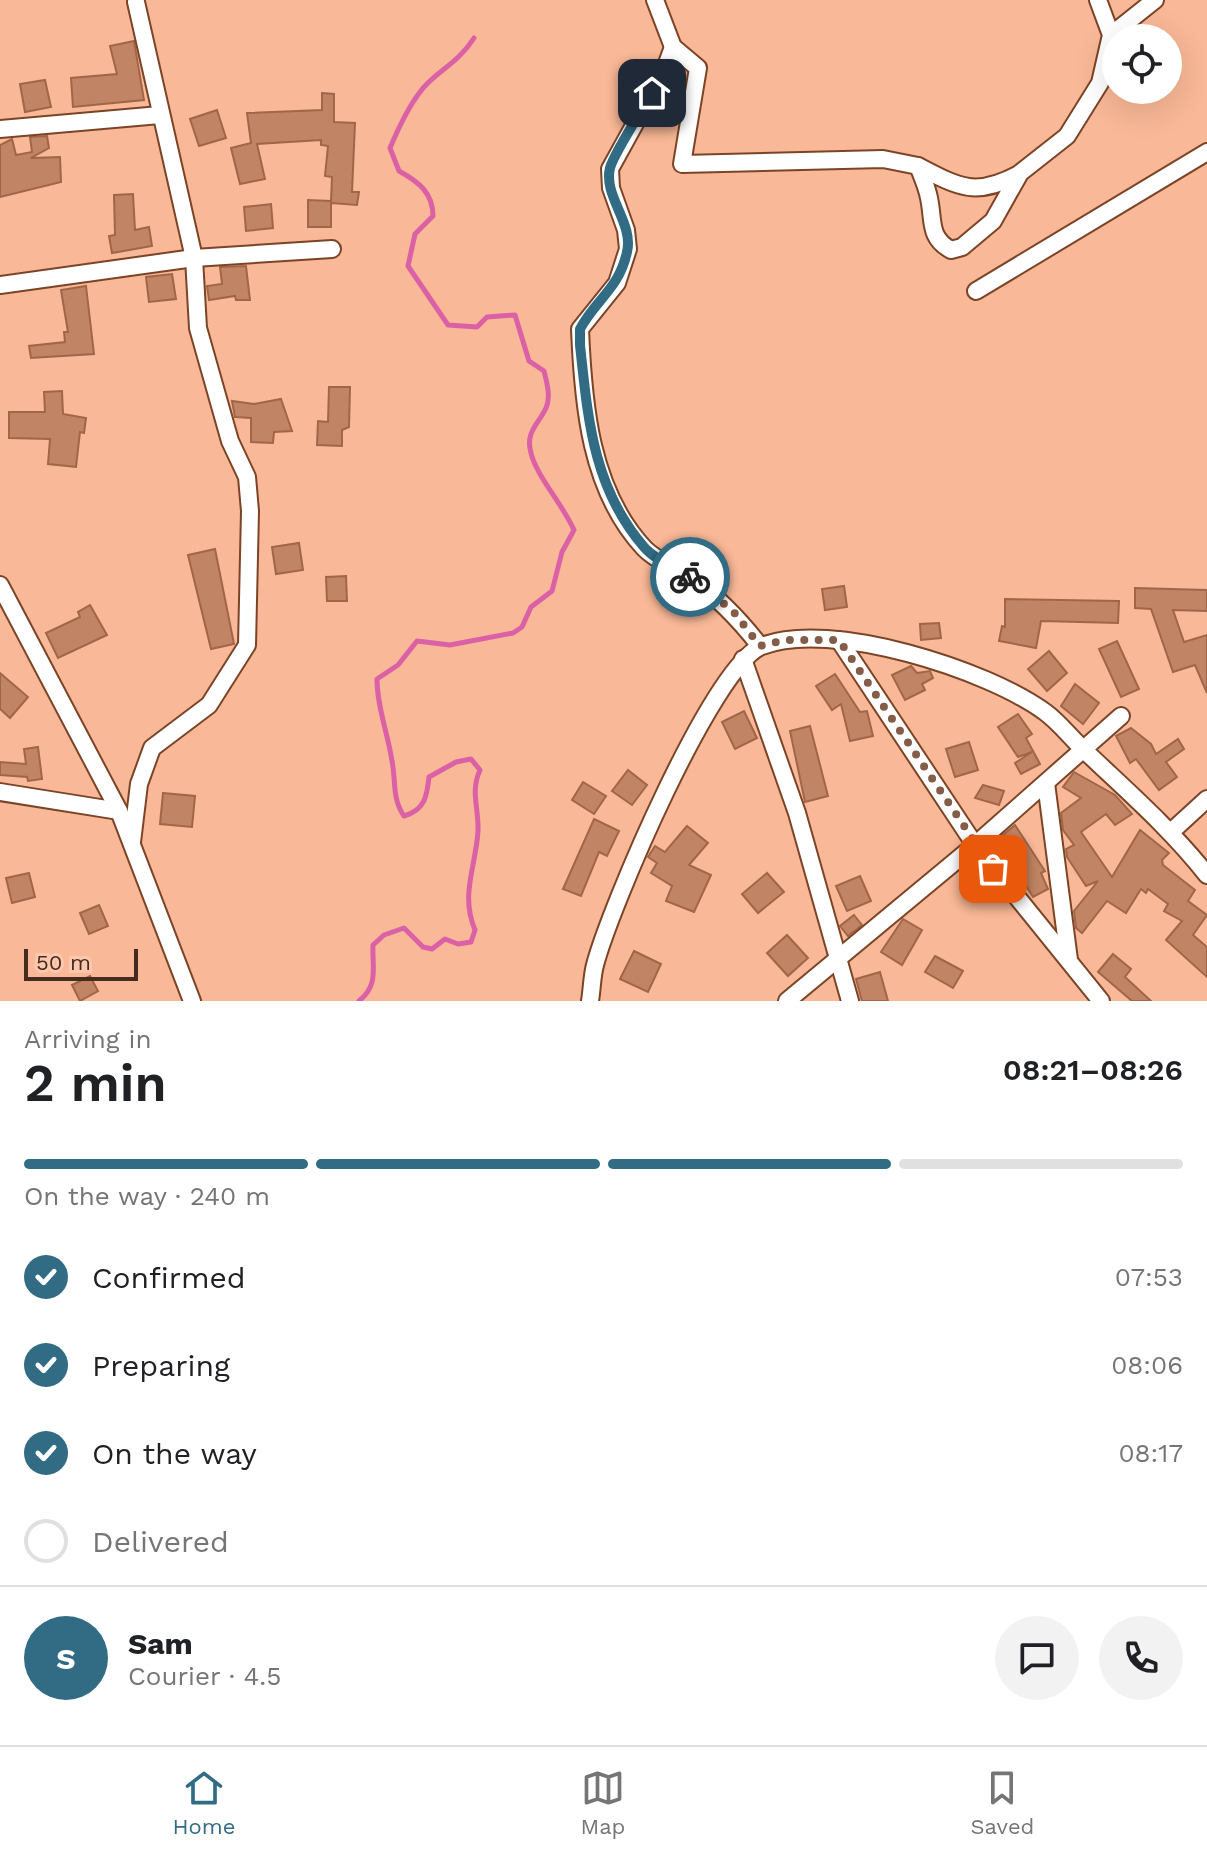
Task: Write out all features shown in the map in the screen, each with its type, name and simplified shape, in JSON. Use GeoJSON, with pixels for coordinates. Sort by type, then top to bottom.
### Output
{"type":"FeatureCollection","features":[{"type":"Feature","properties":{"kind":"street"},"geometry":{"type":"LineString","coordinates":[[655,0],[673,47],[698,68],[682,164],[883,159],[918,166],[972,190],[995,187],[1020,173],[1067,136],[1100,83],[1102,74]]}},
{"type":"Feature","properties":{"kind":"street"},"geometry":{"type":"LineString","coordinates":[[1098,0],[1107,24]]}},
{"type":"Feature","properties":{"kind":"street"},"geometry":{"type":"LineString","coordinates":[[1125,24],[1155,0]]}},
{"type":"Feature","properties":{"kind":"street"},"geometry":{"type":"LineString","coordinates":[[132,842],[139,784],[152,748],[209,705],[247,645],[247,477],[230,441],[208,373],[198,328],[194,258],[136,2]]}},
{"type":"Feature","properties":{"kind":"street"},"geometry":{"type":"LineString","coordinates":[[673,47],[610,169],[611,188],[626,230],[628,249],[617,283],[580,329],[586,401],[597,465],[618,511],[645,550],[689,577],[733,611],[760,646]]}},
{"type":"Feature","properties":{"kind":"street"},"geometry":{"type":"LineString","coordinates":[[0,129],[160,115]]}},
{"type":"Feature","properties":{"kind":"street"},"geometry":{"type":"LineString","coordinates":[[976,291],[1207,152]]}},
{"type":"Feature","properties":{"kind":"street"},"geometry":{"type":"LineString","coordinates":[[918,166],[929,199],[931,229],[938,243],[951,250],[962,247],[993,221],[1020,173]]}},
{"type":"Feature","properties":{"kind":"street"},"geometry":{"type":"LineString","coordinates":[[0,285],[194,258],[332,249]]}},
{"type":"Feature","properties":{"kind":"street"},"geometry":{"type":"LineString","coordinates":[[0,585],[119,811],[192,1001]]}},
{"type":"Feature","properties":{"kind":"street"},"geometry":{"type":"LineString","coordinates":[[590,1001],[595,965],[647,831],[715,699],[743,659],[760,646],[785,640],[839,640],[906,652],[974,675],[1045,712],[1172,831],[1207,875]]}},
{"type":"Feature","properties":{"kind":"street"},"geometry":{"type":"LineString","coordinates":[[839,640],[975,845],[1101,1001]]}},
{"type":"Feature","properties":{"kind":"street"},"geometry":{"type":"LineString","coordinates":[[743,659],[797,813],[850,1001]]}},
{"type":"Feature","properties":{"kind":"street"},"geometry":{"type":"LineString","coordinates":[[787,1001],[975,845],[1121,716]]}},
{"type":"Feature","properties":{"kind":"street"},"geometry":{"type":"LineString","coordinates":[[1046,783],[1069,962]]}},
{"type":"Feature","properties":{"kind":"street"},"geometry":{"type":"LineString","coordinates":[[0,792],[119,811]]}},
{"type":"Feature","properties":{"kind":"street"},"geometry":{"type":"LineString","coordinates":[[1172,831],[1207,799]]}},
{"type":"Feature","properties":{"kind":"building"},"geometry":{"type":"Polygon","coordinates":[[[134,41],[144,100],[73,107],[71,78],[117,74],[110,46],[134,41]]]}},
{"type":"Feature","properties":{"kind":"building"},"geometry":{"type":"Polygon","coordinates":[[[45,80],[51,107],[25,112],[20,84],[45,80]]]}},
{"type":"Feature","properties":{"kind":"building"},"geometry":{"type":"Polygon","coordinates":[[[322,93],[334,94],[334,122],[355,123],[352,192],[359,192],[357,205],[331,203],[331,227],[308,227],[308,200],[331,201],[332,177],[325,176],[328,146],[321,145],[321,140],[257,144],[265,179],[240,184],[231,148],[251,143],[247,113],[322,110],[322,93]]]}},
{"type":"Feature","properties":{"kind":"building"},"geometry":{"type":"Polygon","coordinates":[[[217,110],[226,138],[199,146],[190,119],[217,110]]]}},
{"type":"Feature","properties":{"kind":"building"},"geometry":{"type":"Polygon","coordinates":[[[47,136],[49,148],[31,158],[60,157],[61,182],[0,197],[0,145],[12,139],[16,155],[32,152],[30,137],[47,136]]]}},
{"type":"Feature","properties":{"kind":"building"},"geometry":{"type":"Polygon","coordinates":[[[133,194],[135,230],[149,227],[152,246],[112,253],[109,236],[115,235],[114,195],[133,194]]]}},
{"type":"Feature","properties":{"kind":"building"},"geometry":{"type":"Polygon","coordinates":[[[271,204],[273,228],[246,231],[244,207],[271,204]]]}},
{"type":"Feature","properties":{"kind":"building"},"geometry":{"type":"Polygon","coordinates":[[[246,266],[250,300],[236,300],[235,296],[209,300],[207,286],[222,284],[220,267],[246,266]]]}},
{"type":"Feature","properties":{"kind":"building"},"geometry":{"type":"Polygon","coordinates":[[[172,274],[176,299],[149,302],[146,277],[172,274]]]}},
{"type":"Feature","properties":{"kind":"building"},"geometry":{"type":"Polygon","coordinates":[[[86,286],[94,354],[31,358],[29,346],[65,342],[64,332],[68,332],[61,290],[86,286]]]}},
{"type":"Feature","properties":{"kind":"building"},"geometry":{"type":"Polygon","coordinates":[[[329,387],[350,387],[349,427],[342,430],[342,446],[317,445],[318,421],[328,422],[329,387]]]}},
{"type":"Feature","properties":{"kind":"building"},"geometry":{"type":"Polygon","coordinates":[[[62,391],[63,414],[86,418],[84,433],[80,432],[76,467],[48,464],[50,439],[9,438],[9,412],[45,412],[44,392],[62,391]]]}},
{"type":"Feature","properties":{"kind":"building"},"geometry":{"type":"Polygon","coordinates":[[[281,399],[292,431],[274,432],[273,443],[251,442],[251,418],[235,417],[232,401],[254,404],[281,399]]]}},
{"type":"Feature","properties":{"kind":"building"},"geometry":{"type":"Polygon","coordinates":[[[299,543],[303,570],[276,574],[272,547],[299,543]]]}},
{"type":"Feature","properties":{"kind":"building"},"geometry":{"type":"Polygon","coordinates":[[[215,549],[234,644],[211,649],[188,555],[215,549]]]}},
{"type":"Feature","properties":{"kind":"building"},"geometry":{"type":"Polygon","coordinates":[[[346,576],[347,601],[327,601],[326,577],[346,576]]]}},
{"type":"Feature","properties":{"kind":"building"},"geometry":{"type":"Polygon","coordinates":[[[844,586],[847,607],[825,610],[822,589],[844,586]]]}},
{"type":"Feature","properties":{"kind":"building"},"geometry":{"type":"Polygon","coordinates":[[[1135,588],[1207,590],[1207,611],[1173,610],[1184,642],[1207,635],[1207,693],[1195,665],[1173,672],[1151,609],[1135,608],[1135,588]]]}},
{"type":"Feature","properties":{"kind":"building"},"geometry":{"type":"Polygon","coordinates":[[[1005,599],[1119,601],[1118,623],[1041,621],[1036,648],[999,641],[1002,626],[1005,627],[1005,599]]]}},
{"type":"Feature","properties":{"kind":"building"},"geometry":{"type":"Polygon","coordinates":[[[90,605],[107,635],[58,658],[46,633],[80,617],[78,612],[90,605]]]}},
{"type":"Feature","properties":{"kind":"building"},"geometry":{"type":"Polygon","coordinates":[[[939,623],[941,638],[921,640],[920,624],[939,623]]]}},
{"type":"Feature","properties":{"kind":"building"},"geometry":{"type":"Polygon","coordinates":[[[1117,641],[1139,689],[1121,697],[1099,649],[1117,641]]]}},
{"type":"Feature","properties":{"kind":"building"},"geometry":{"type":"Polygon","coordinates":[[[1049,651],[1067,673],[1047,691],[1028,669],[1049,651]]]}},
{"type":"Feature","properties":{"kind":"building"},"geometry":{"type":"Polygon","coordinates":[[[911,666],[917,673],[930,671],[933,678],[922,684],[925,690],[905,700],[892,675],[911,666]]]}},
{"type":"Feature","properties":{"kind":"building"},"geometry":{"type":"Polygon","coordinates":[[[0,673],[28,697],[10,718],[0,709],[0,673]]]}},
{"type":"Feature","properties":{"kind":"building"},"geometry":{"type":"Polygon","coordinates":[[[835,674],[860,712],[867,711],[873,736],[850,741],[841,704],[832,710],[816,686],[835,674]]]}},
{"type":"Feature","properties":{"kind":"building"},"geometry":{"type":"Polygon","coordinates":[[[1075,684],[1099,703],[1083,724],[1061,706],[1075,684]]]}},
{"type":"Feature","properties":{"kind":"building"},"geometry":{"type":"Polygon","coordinates":[[[744,711],[757,738],[735,749],[722,722],[744,711]]]}},
{"type":"Feature","properties":{"kind":"building"},"geometry":{"type":"Polygon","coordinates":[[[1018,714],[1032,734],[1026,738],[1040,764],[1021,774],[1015,763],[1032,752],[1018,757],[998,727],[1018,714]]]}},
{"type":"Feature","properties":{"kind":"building"},"geometry":{"type":"Polygon","coordinates":[[[810,726],[828,796],[805,802],[790,731],[810,726]]]}},
{"type":"Feature","properties":{"kind":"building"},"geometry":{"type":"Polygon","coordinates":[[[1131,728],[1151,744],[1156,754],[1178,739],[1184,749],[1166,762],[1177,777],[1159,790],[1136,759],[1130,763],[1116,736],[1131,728]]]}},
{"type":"Feature","properties":{"kind":"building"},"geometry":{"type":"Polygon","coordinates":[[[969,742],[978,770],[955,777],[946,749],[969,742]]]}},
{"type":"Feature","properties":{"kind":"building"},"geometry":{"type":"Polygon","coordinates":[[[38,747],[42,779],[28,781],[27,777],[0,775],[0,762],[26,764],[24,749],[38,747]]]}},
{"type":"Feature","properties":{"kind":"building"},"geometry":{"type":"Polygon","coordinates":[[[628,770],[647,785],[632,805],[612,791],[628,770]]]}},
{"type":"Feature","properties":{"kind":"building"},"geometry":{"type":"Polygon","coordinates":[[[1074,772],[1115,795],[1132,814],[1115,825],[1106,814],[1081,832],[1112,877],[1140,830],[1169,853],[1162,860],[1163,865],[1195,890],[1188,901],[1207,915],[1193,935],[1207,947],[1207,977],[1166,940],[1182,921],[1164,911],[1168,904],[1148,889],[1146,893],[1141,889],[1126,913],[1107,901],[1082,933],[1076,928],[1074,911],[1098,881],[1086,886],[1067,857],[1066,849],[1074,845],[1063,830],[1061,813],[1081,798],[1063,787],[1074,772]]]}},
{"type":"Feature","properties":{"kind":"building"},"geometry":{"type":"Polygon","coordinates":[[[583,782],[606,796],[594,814],[572,800],[583,782]]]}},
{"type":"Feature","properties":{"kind":"building"},"geometry":{"type":"Polygon","coordinates":[[[983,785],[1004,791],[999,805],[975,798],[983,785]]]}},
{"type":"Feature","properties":{"kind":"building"},"geometry":{"type":"Polygon","coordinates":[[[163,793],[195,796],[192,827],[160,824],[163,793]]]}},
{"type":"Feature","properties":{"kind":"building"},"geometry":{"type":"Polygon","coordinates":[[[594,819],[619,831],[607,856],[599,852],[581,896],[563,889],[594,819]]]}},
{"type":"Feature","properties":{"kind":"building"},"geometry":{"type":"Polygon","coordinates":[[[1015,825],[1045,871],[1041,873],[1048,889],[1033,897],[997,840],[1015,825]]]}},
{"type":"Feature","properties":{"kind":"building"},"geometry":{"type":"Polygon","coordinates":[[[687,826],[708,843],[689,865],[711,875],[694,912],[666,901],[672,886],[651,873],[657,863],[648,857],[655,846],[665,852],[687,826]]]}},
{"type":"Feature","properties":{"kind":"building"},"geometry":{"type":"Polygon","coordinates":[[[29,873],[35,897],[12,903],[6,878],[29,873]]]}},
{"type":"Feature","properties":{"kind":"building"},"geometry":{"type":"Polygon","coordinates":[[[767,873],[784,892],[758,913],[742,894],[767,873]]]}},
{"type":"Feature","properties":{"kind":"building"},"geometry":{"type":"Polygon","coordinates":[[[860,876],[871,901],[847,911],[836,886],[860,876]]]}},
{"type":"Feature","properties":{"kind":"building"},"geometry":{"type":"Polygon","coordinates":[[[99,905],[108,926],[89,934],[80,913],[99,905]]]}},
{"type":"Feature","properties":{"kind":"building"},"geometry":{"type":"Polygon","coordinates":[[[854,915],[862,925],[848,936],[840,926],[854,915]]]}},
{"type":"Feature","properties":{"kind":"building"},"geometry":{"type":"Polygon","coordinates":[[[903,919],[922,930],[902,965],[881,952],[903,919]]]}},
{"type":"Feature","properties":{"kind":"building"},"geometry":{"type":"Polygon","coordinates":[[[787,935],[808,958],[788,976],[767,953],[787,935]]]}},
{"type":"Feature","properties":{"kind":"building"},"geometry":{"type":"Polygon","coordinates":[[[634,951],[661,964],[648,992],[620,979],[634,951]]]}},
{"type":"Feature","properties":{"kind":"building"},"geometry":{"type":"Polygon","coordinates":[[[1113,954],[1131,969],[1125,977],[1151,1001],[1132,1001],[1098,972],[1113,954]]]}},
{"type":"Feature","properties":{"kind":"building"},"geometry":{"type":"Polygon","coordinates":[[[935,956],[963,971],[953,988],[925,972],[935,956]]]}},
{"type":"Feature","properties":{"kind":"building"},"geometry":{"type":"Polygon","coordinates":[[[880,972],[888,1001],[862,1001],[856,979],[880,972]]]}},
{"type":"Feature","properties":{"kind":"building"},"geometry":{"type":"Polygon","coordinates":[[[90,976],[98,991],[80,1001],[72,985],[90,976]]]}},
{"type":"Feature","properties":{"kind":"waterway"},"geometry":{"type":"LineString","coordinates":[[359,1001],[372,982],[373,945],[384,935],[404,928],[423,947],[432,949],[445,939],[458,944],[471,942],[475,930],[469,893],[478,831],[475,793],[480,770],[471,759],[456,762],[429,777],[421,806],[404,816],[396,796],[377,679],[398,665],[417,641],[450,645],[513,633],[522,627],[531,607],[552,591],[562,552],[574,530],[538,471],[531,453],[531,434],[546,408],[548,390],[544,371],[529,361],[515,315],[487,317],[477,327],[448,325],[408,266],[415,234],[433,216],[432,208],[424,189],[399,171],[390,148],[420,92],[474,38]]}},
{"type":"Feature","properties":{"kind":"way so far"},"geometry":{"type":"LineString","coordinates":[[690,577],[733,611],[760,646],[785,640],[839,640],[993,869]]}},
{"type":"Feature","properties":{"kind":"route"},"geometry":{"type":"LineString","coordinates":[[652,93],[610,169],[611,188],[626,230],[628,249],[617,283],[580,329],[580,345],[597,465],[618,511],[645,550],[690,577]]}}]}
